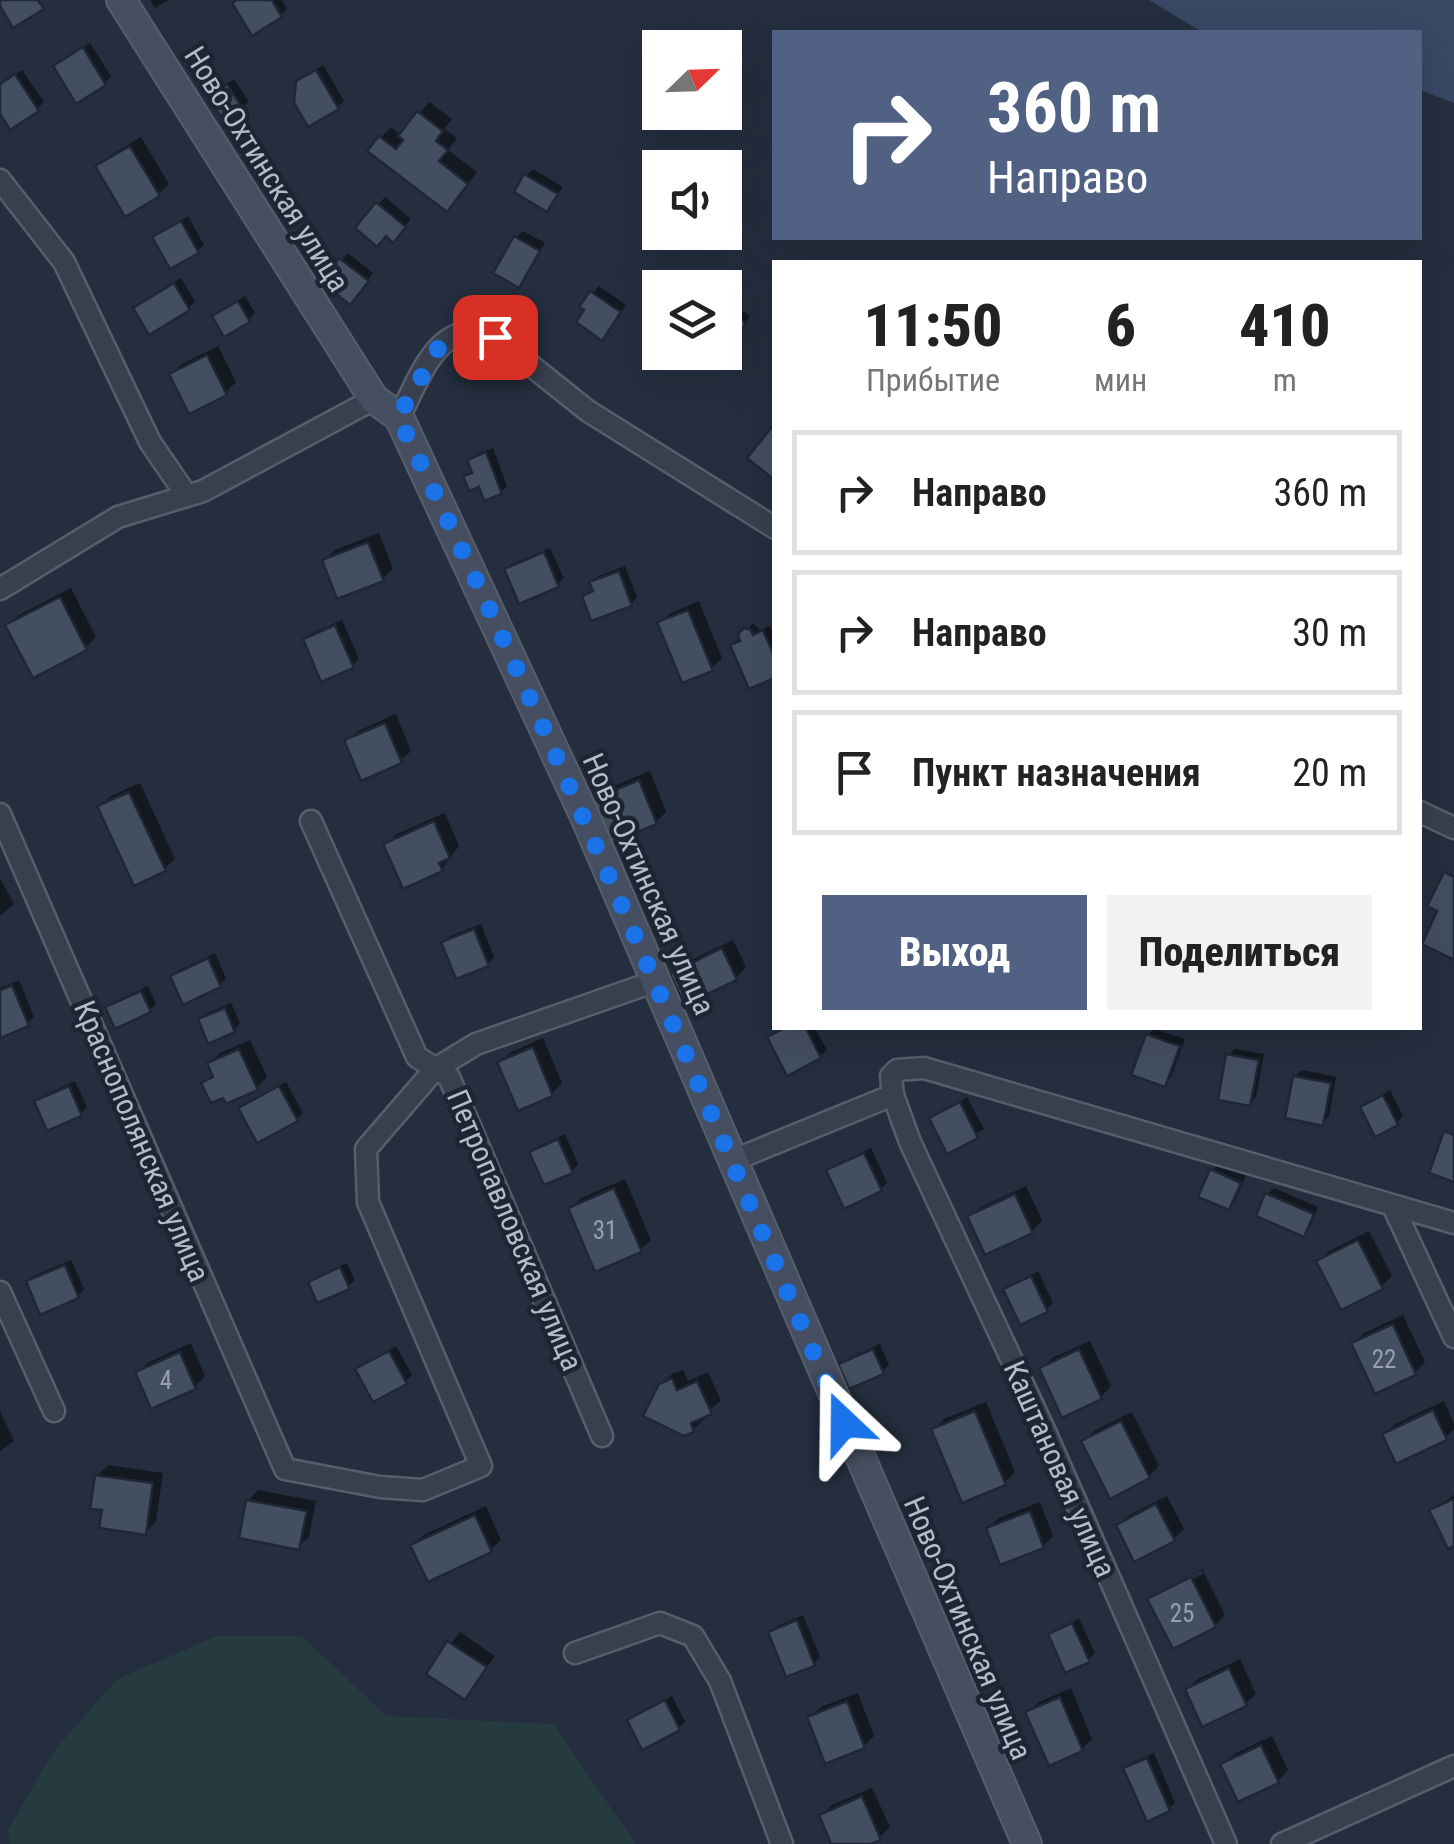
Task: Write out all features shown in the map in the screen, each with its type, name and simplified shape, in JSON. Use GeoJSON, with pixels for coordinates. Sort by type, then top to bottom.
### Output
{"type":"FeatureCollection","features":[{"type":"Feature","properties":{"kind":"street","name":"Ново-Охтинская улица"},"geometry":{"type":"LineString","coordinates":[[120,0],[374,399],[398,417],[456,534],[586,818],[1026,1844]]}},
{"type":"Feature","properties":{"kind":"street"},"geometry":{"type":"LineString","coordinates":[[0,180],[64,262],[150,442],[187,496]]}},
{"type":"Feature","properties":{"kind":"street"},"geometry":{"type":"LineString","coordinates":[[398,417],[442,342],[467,330],[481,331],[495,337],[588,412],[772,526]]}},
{"type":"Feature","properties":{"kind":"street"},"geometry":{"type":"LineString","coordinates":[[0,589],[118,518],[203,491],[374,399]]}},
{"type":"Feature","properties":{"kind":"street"},"geometry":{"type":"LineString","coordinates":[[1422,813],[1454,828]]}},
{"type":"Feature","properties":{"kind":"street","name":"Краснополянская улица"},"geometry":{"type":"LineString","coordinates":[[0,814],[285,1469],[423,1490],[480,1466],[368,1202],[366,1148],[435,1069]]}},
{"type":"Feature","properties":{"kind":"street","name":"Петропавловская улица"},"geometry":{"type":"LineString","coordinates":[[311,821],[417,1057],[449,1078],[602,1436]]}},
{"type":"Feature","properties":{"kind":"street"},"geometry":{"type":"LineString","coordinates":[[435,1069],[476,1044],[656,981]]}},
{"type":"Feature","properties":{"kind":"street"},"geometry":{"type":"LineString","coordinates":[[734,1160],[894,1095],[891,1076],[897,1070],[924,1068],[1454,1223]]}},
{"type":"Feature","properties":{"kind":"street","name":"Каштановая улица"},"geometry":{"type":"LineString","coordinates":[[894,1095],[910,1142],[1044,1429],[1226,1844]]}},
{"type":"Feature","properties":{"kind":"street"},"geometry":{"type":"LineString","coordinates":[[1393,1206],[1454,1337]]}},
{"type":"Feature","properties":{"kind":"street"},"geometry":{"type":"LineString","coordinates":[[0,1292],[54,1412]]}},
{"type":"Feature","properties":{"kind":"street"},"geometry":{"type":"LineString","coordinates":[[575,1653],[660,1623],[693,1636],[720,1681],[782,1844]]}},
{"type":"Feature","properties":{"kind":"street"},"geometry":{"type":"LineString","coordinates":[[1282,1844],[1454,1766]]}},
{"type":"Feature","properties":{"kind":"green space"},"geometry":{"type":"Polygon","coordinates":[[[217,1636],[302,1636],[386,1716],[553,1724],[636,1844],[10,1844],[8,1830],[53,1752],[117,1679],[217,1636]]]}},
{"type":"Feature","properties":{"kind":"water"},"geometry":{"type":"Polygon","coordinates":[[[1149,0],[1454,0],[1454,103],[1422,91],[1422,30],[1199,30],[1149,0]]]}},
{"type":"Feature","properties":{"kind":"building"},"geometry":{"type":"Polygon","coordinates":[[[0,0],[38,0],[44,9],[13,28],[0,0]]]}},
{"type":"Feature","properties":{"kind":"building"},"geometry":{"type":"Polygon","coordinates":[[[272,0],[282,17],[252,36],[232,3],[272,0]]]}},
{"type":"Feature","properties":{"kind":"building"},"geometry":{"type":"Polygon","coordinates":[[[83,47],[106,85],[76,104],[53,66],[83,47]]]}},
{"type":"Feature","properties":{"kind":"building"},"geometry":{"type":"Polygon","coordinates":[[[316,70],[339,109],[308,127],[294,103],[296,81],[316,70]]]}},
{"type":"Feature","properties":{"kind":"building"},"geometry":{"type":"Polygon","coordinates":[[[15,74],[39,111],[10,130],[0,114],[0,84],[15,74]]]}},
{"type":"Feature","properties":{"kind":"building"},"geometry":{"type":"Polygon","coordinates":[[[227,84],[244,111],[225,123],[207,96],[227,84]]]}},
{"type":"Feature","properties":{"kind":"building"},"geometry":{"type":"Polygon","coordinates":[[[417,111],[443,131],[436,141],[448,150],[439,161],[468,184],[447,212],[367,151],[379,136],[396,149],[403,140],[398,136],[417,111]]]}},
{"type":"Feature","properties":{"kind":"building"},"geometry":{"type":"Polygon","coordinates":[[[130,146],[160,196],[125,217],[95,166],[130,146]]]}},
{"type":"Feature","properties":{"kind":"building"},"geometry":{"type":"Polygon","coordinates":[[[524,174],[558,194],[547,212],[514,192],[524,174]]]}},
{"type":"Feature","properties":{"kind":"building"},"geometry":{"type":"Polygon","coordinates":[[[376,202],[406,227],[393,243],[386,236],[377,247],[355,228],[376,202]]]}},
{"type":"Feature","properties":{"kind":"building"},"geometry":{"type":"Polygon","coordinates":[[[181,221],[199,253],[170,269],[152,237],[181,221]]]}},
{"type":"Feature","properties":{"kind":"building"},"geometry":{"type":"Polygon","coordinates":[[[514,236],[540,251],[519,288],[493,273],[514,236]]]}},
{"type":"Feature","properties":{"kind":"building"},"geometry":{"type":"Polygon","coordinates":[[[339,258],[369,281],[350,305],[320,281],[339,258]]]}},
{"type":"Feature","properties":{"kind":"building"},"geometry":{"type":"Polygon","coordinates":[[[174,283],[190,310],[149,335],[133,308],[174,283]]]}},
{"type":"Feature","properties":{"kind":"building"},"geometry":{"type":"Polygon","coordinates":[[[590,291],[621,312],[602,341],[576,322],[584,310],[579,307],[590,291]]]}},
{"type":"Feature","properties":{"kind":"building"},"geometry":{"type":"Polygon","coordinates":[[[238,301],[250,322],[224,337],[212,316],[238,301]]]}},
{"type":"Feature","properties":{"kind":"building"},"geometry":{"type":"Polygon","coordinates":[[[207,355],[227,395],[189,414],[169,374],[207,355]]]}},
{"type":"Feature","properties":{"kind":"building"},"geometry":{"type":"Polygon","coordinates":[[[772,427],[772,478],[747,458],[772,427]]]}},
{"type":"Feature","properties":{"kind":"building"},"geometry":{"type":"Polygon","coordinates":[[[486,452],[502,494],[484,501],[479,487],[469,491],[463,476],[472,473],[467,460],[486,452]]]}},
{"type":"Feature","properties":{"kind":"building"},"geometry":{"type":"Polygon","coordinates":[[[368,542],[384,581],[337,599],[322,560],[368,542]]]}},
{"type":"Feature","properties":{"kind":"building"},"geometry":{"type":"Polygon","coordinates":[[[544,552],[559,587],[519,604],[504,569],[544,552]]]}},
{"type":"Feature","properties":{"kind":"building"},"geometry":{"type":"Polygon","coordinates":[[[619,571],[632,606],[591,621],[582,596],[593,591],[589,582],[619,571]]]}},
{"type":"Feature","properties":{"kind":"building"},"geometry":{"type":"Polygon","coordinates":[[[60,597],[87,650],[33,678],[5,625],[60,597]]]}},
{"type":"Feature","properties":{"kind":"building"},"geometry":{"type":"Polygon","coordinates":[[[688,610],[713,671],[682,683],[657,622],[688,610]]]}},
{"type":"Feature","properties":{"kind":"building"},"geometry":{"type":"Polygon","coordinates":[[[335,625],[354,668],[321,682],[303,639],[335,625]]]}},
{"type":"Feature","properties":{"kind":"building"},"geometry":{"type":"Polygon","coordinates":[[[744,628],[753,635],[763,630],[772,651],[772,679],[749,689],[730,645],[740,641],[738,634],[744,628]]]}},
{"type":"Feature","properties":{"kind":"building"},"geometry":{"type":"Polygon","coordinates":[[[385,723],[402,763],[361,781],[344,740],[385,723]]]}},
{"type":"Feature","properties":{"kind":"building"},"geometry":{"type":"Polygon","coordinates":[[[639,780],[657,824],[611,843],[593,799],[639,780]]]}},
{"type":"Feature","properties":{"kind":"building"},"geometry":{"type":"Polygon","coordinates":[[[129,792],[166,871],[134,886],[97,806],[129,792]]]}},
{"type":"Feature","properties":{"kind":"building"},"geometry":{"type":"Polygon","coordinates":[[[434,821],[450,858],[439,863],[443,871],[403,889],[383,844],[434,821]]]}},
{"type":"Feature","properties":{"kind":"building"},"geometry":{"type":"Polygon","coordinates":[[[1444,872],[1454,877],[1454,960],[1422,944],[1437,911],[1427,906],[1444,872]]]}},
{"type":"Feature","properties":{"kind":"building"},"geometry":{"type":"Polygon","coordinates":[[[474,929],[489,966],[456,979],[441,942],[474,929]]]}},
{"type":"Feature","properties":{"kind":"building"},"geometry":{"type":"Polygon","coordinates":[[[722,948],[737,980],[685,1005],[670,974],[722,948]]]}},
{"type":"Feature","properties":{"kind":"building"},"geometry":{"type":"Polygon","coordinates":[[[208,958],[221,987],[183,1005],[170,976],[208,958]]]}},
{"type":"Feature","properties":{"kind":"building"},"geometry":{"type":"Polygon","coordinates":[[[12,985],[29,1026],[0,1038],[0,990],[12,985]]]}},
{"type":"Feature","properties":{"kind":"building"},"geometry":{"type":"Polygon","coordinates":[[[141,991],[151,1012],[115,1029],[105,1007],[141,991]]]}},
{"type":"Feature","properties":{"kind":"building"},"geometry":{"type":"Polygon","coordinates":[[[225,1008],[235,1032],[208,1044],[198,1019],[225,1008]]]}},
{"type":"Feature","properties":{"kind":"building"},"geometry":{"type":"Polygon","coordinates":[[[781,1030],[807,1030],[821,1058],[787,1076],[767,1037],[781,1030]]]}},
{"type":"Feature","properties":{"kind":"building"},"geometry":{"type":"Polygon","coordinates":[[[1146,1034],[1180,1046],[1165,1087],[1131,1075],[1146,1034]]]}},
{"type":"Feature","properties":{"kind":"building"},"geometry":{"type":"Polygon","coordinates":[[[533,1047],[553,1096],[518,1111],[497,1062],[533,1047]]]}},
{"type":"Feature","properties":{"kind":"building"},"geometry":{"type":"Polygon","coordinates":[[[239,1049],[258,1090],[226,1104],[223,1098],[211,1103],[201,1083],[213,1077],[207,1063],[239,1049]]]}},
{"type":"Feature","properties":{"kind":"building"},"geometry":{"type":"Polygon","coordinates":[[[1226,1054],[1259,1060],[1250,1106],[1218,1100],[1226,1054]]]}},
{"type":"Feature","properties":{"kind":"building"},"geometry":{"type":"Polygon","coordinates":[[[1293,1076],[1331,1083],[1323,1126],[1285,1118],[1293,1076]]]}},
{"type":"Feature","properties":{"kind":"building"},"geometry":{"type":"Polygon","coordinates":[[[69,1086],[82,1116],[47,1131],[34,1101],[69,1086]]]}},
{"type":"Feature","properties":{"kind":"building"},"geometry":{"type":"Polygon","coordinates":[[[279,1086],[298,1121],[257,1143],[238,1108],[279,1086]]]}},
{"type":"Feature","properties":{"kind":"building"},"geometry":{"type":"Polygon","coordinates":[[[1383,1095],[1398,1125],[1375,1137],[1360,1107],[1383,1095]]]}},
{"type":"Feature","properties":{"kind":"building"},"geometry":{"type":"Polygon","coordinates":[[[960,1102],[978,1138],[947,1154],[929,1118],[960,1102]]]}},
{"type":"Feature","properties":{"kind":"building"},"geometry":{"type":"Polygon","coordinates":[[[1444,1131],[1454,1135],[1454,1182],[1429,1173],[1444,1131]]]}},
{"type":"Feature","properties":{"kind":"building"},"geometry":{"type":"Polygon","coordinates":[[[558,1139],[573,1173],[544,1185],[529,1152],[558,1139]]]}},
{"type":"Feature","properties":{"kind":"building"},"geometry":{"type":"Polygon","coordinates":[[[864,1153],[882,1191],[844,1209],[826,1170],[864,1153]]]}},
{"type":"Feature","properties":{"kind":"building"},"geometry":{"type":"Polygon","coordinates":[[[1210,1169],[1241,1183],[1229,1210],[1198,1197],[1210,1169]]]}},
{"type":"Feature","properties":{"kind":"building"},"geometry":{"type":"Polygon","coordinates":[[[614,1188],[642,1252],[595,1272],[568,1208],[614,1188]]]}},
{"type":"Feature","properties":{"kind":"building"},"geometry":{"type":"Polygon","coordinates":[[[1265,1193],[1314,1214],[1304,1237],[1256,1216],[1265,1193]]]}},
{"type":"Feature","properties":{"kind":"building"},"geometry":{"type":"Polygon","coordinates":[[[1015,1194],[1033,1233],[985,1255],[967,1216],[1015,1194]]]}},
{"type":"Feature","properties":{"kind":"building"},"geometry":{"type":"Polygon","coordinates":[[[1358,1240],[1383,1289],[1341,1310],[1316,1261],[1358,1240]]]}},
{"type":"Feature","properties":{"kind":"building"},"geometry":{"type":"Polygon","coordinates":[[[65,1265],[79,1298],[40,1315],[26,1281],[65,1265]]]}},
{"type":"Feature","properties":{"kind":"building"},"geometry":{"type":"Polygon","coordinates":[[[340,1267],[350,1289],[317,1303],[308,1282],[340,1267]]]}},
{"type":"Feature","properties":{"kind":"building"},"geometry":{"type":"Polygon","coordinates":[[[1031,1276],[1048,1312],[1020,1325],[1003,1289],[1031,1276]]]}},
{"type":"Feature","properties":{"kind":"building"},"geometry":{"type":"Polygon","coordinates":[[[1393,1324],[1416,1375],[1375,1394],[1351,1343],[1393,1324]]]}},
{"type":"Feature","properties":{"kind":"building"},"geometry":{"type":"Polygon","coordinates":[[[873,1349],[884,1374],[849,1389],[838,1364],[873,1349]]]}},
{"type":"Feature","properties":{"kind":"building"},"geometry":{"type":"Polygon","coordinates":[[[1079,1349],[1102,1399],[1062,1418],[1039,1368],[1079,1349]]]}},
{"type":"Feature","properties":{"kind":"building"},"geometry":{"type":"Polygon","coordinates":[[[389,1351],[407,1384],[373,1402],[355,1369],[389,1351]]]}},
{"type":"Feature","properties":{"kind":"building"},"geometry":{"type":"Polygon","coordinates":[[[180,1352],[196,1389],[151,1409],[135,1372],[180,1352]]]}},
{"type":"Feature","properties":{"kind":"building"},"geometry":{"type":"Polygon","coordinates":[[[672,1378],[677,1390],[697,1381],[712,1414],[691,1423],[694,1432],[684,1436],[643,1416],[659,1384],[672,1378]]]}},
{"type":"Feature","properties":{"kind":"building"},"geometry":{"type":"Polygon","coordinates":[[[1433,1410],[1447,1440],[1396,1464],[1382,1434],[1433,1410]]]}},
{"type":"Feature","properties":{"kind":"building"},"geometry":{"type":"Polygon","coordinates":[[[975,1411],[1006,1485],[962,1503],[931,1429],[975,1411]]]}},
{"type":"Feature","properties":{"kind":"building"},"geometry":{"type":"Polygon","coordinates":[[[1121,1421],[1150,1478],[1110,1499],[1081,1441],[1121,1421]]]}},
{"type":"Feature","properties":{"kind":"building"},"geometry":{"type":"Polygon","coordinates":[[[95,1475],[153,1483],[146,1535],[99,1528],[102,1510],[90,1509],[95,1475]]]}},
{"type":"Feature","properties":{"kind":"building"},"geometry":{"type":"Polygon","coordinates":[[[1454,1499],[1454,1546],[1448,1549],[1429,1510],[1454,1499]]]}},
{"type":"Feature","properties":{"kind":"building"},"geometry":{"type":"Polygon","coordinates":[[[246,1500],[307,1511],[299,1550],[239,1538],[246,1500]]]}},
{"type":"Feature","properties":{"kind":"building"},"geometry":{"type":"Polygon","coordinates":[[[1156,1504],[1175,1541],[1134,1562],[1116,1525],[1156,1504]]]}},
{"type":"Feature","properties":{"kind":"building"},"geometry":{"type":"Polygon","coordinates":[[[1030,1511],[1044,1548],[1000,1565],[986,1528],[1030,1511]]]}},
{"type":"Feature","properties":{"kind":"building"},"geometry":{"type":"Polygon","coordinates":[[[475,1515],[492,1552],[428,1582],[410,1545],[475,1515]]]}},
{"type":"Feature","properties":{"kind":"building"},"geometry":{"type":"Polygon","coordinates":[[[1191,1577],[1216,1627],[1173,1649],[1147,1599],[1191,1577]]]}},
{"type":"Feature","properties":{"kind":"building"},"geometry":{"type":"Polygon","coordinates":[[[797,1620],[815,1666],[786,1677],[768,1632],[797,1620]]]}},
{"type":"Feature","properties":{"kind":"building"},"geometry":{"type":"Polygon","coordinates":[[[1072,1623],[1090,1662],[1065,1673],[1048,1634],[1072,1623]]]}},
{"type":"Feature","properties":{"kind":"building"},"geometry":{"type":"Polygon","coordinates":[[[447,1641],[487,1667],[465,1700],[426,1674],[447,1641]]]}},
{"type":"Feature","properties":{"kind":"building"},"geometry":{"type":"Polygon","coordinates":[[[1229,1668],[1247,1706],[1202,1727],[1185,1689],[1229,1668]]]}},
{"type":"Feature","properties":{"kind":"building"},"geometry":{"type":"Polygon","coordinates":[[[1060,1697],[1083,1751],[1049,1766],[1025,1712],[1060,1697]]]}},
{"type":"Feature","properties":{"kind":"building"},"geometry":{"type":"Polygon","coordinates":[[[665,1700],[680,1730],[642,1750],[627,1720],[665,1700]]]}},
{"type":"Feature","properties":{"kind":"building"},"geometry":{"type":"Polygon","coordinates":[[[847,1701],[865,1748],[825,1764],[807,1717],[847,1701]]]}},
{"type":"Feature","properties":{"kind":"building"},"geometry":{"type":"Polygon","coordinates":[[[1261,1745],[1279,1783],[1238,1802],[1220,1764],[1261,1745]]]}},
{"type":"Feature","properties":{"kind":"building"},"geometry":{"type":"Polygon","coordinates":[[[1147,1758],[1170,1811],[1147,1822],[1123,1768],[1147,1758]]]}},
{"type":"Feature","properties":{"kind":"building"},"geometry":{"type":"Polygon","coordinates":[[[862,1796],[881,1840],[871,1844],[831,1844],[819,1815],[862,1796]]]}},
{"type":"Feature","properties":{"kind":"route"},"geometry":{"type":"LineString","coordinates":[[495,337],[467,330],[442,342],[398,417],[586,818],[844,1423]]}}]}
